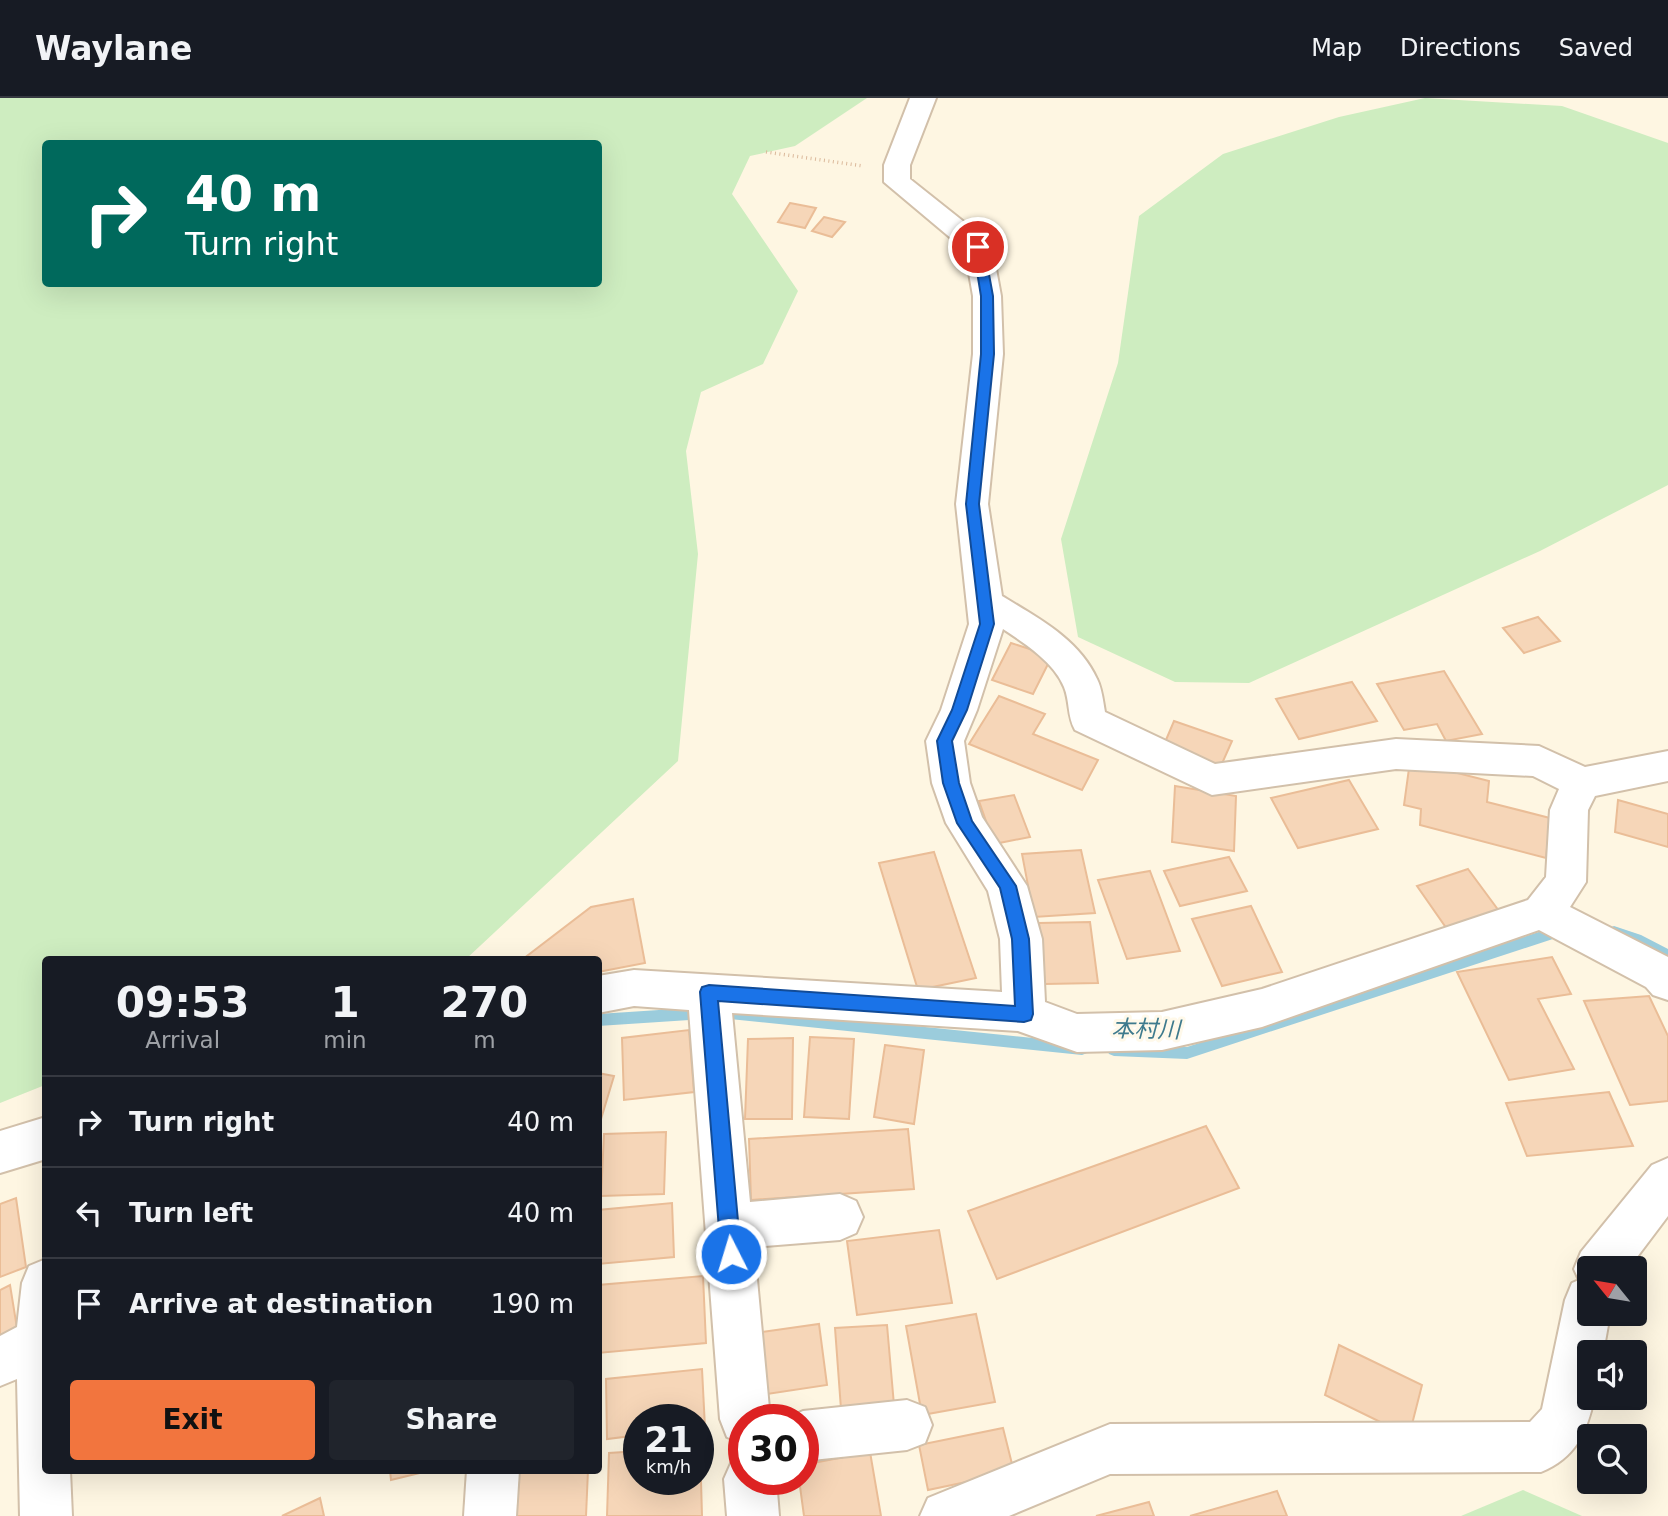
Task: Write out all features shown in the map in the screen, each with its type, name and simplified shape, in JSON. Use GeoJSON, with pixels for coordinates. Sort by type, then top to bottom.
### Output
{"type":"FeatureCollection","features":[{"type":"Feature","properties":{"kind":"street"},"geometry":{"type":"LineString","coordinates":[[923,98],[897,165],[897,182],[978,247],[987,296],[988,354],[972,504],[987,624],[959,710],[944,741],[951,783],[965,823],[1007,886],[1021,939],[1024,1014]]}},
{"type":"Feature","properties":{"kind":"street"},"geometry":{"type":"LineString","coordinates":[[986,603],[1047,640],[1081,682],[1088,720],[1212,780],[1396,754],[1539,761],[1581,783],[1668,766]]}},
{"type":"Feature","properties":{"kind":"street"},"geometry":{"type":"LineString","coordinates":[[602,994],[634,988],[1024,1014],[1077,1033],[1162,1031],[1262,1008],[1544,913],[1566,882],[1569,810],[1581,783]]}},
{"type":"Feature","properties":{"kind":"street"},"geometry":{"type":"LineString","coordinates":[[1544,913],[1661,974],[1668,982]]}},
{"type":"Feature","properties":{"kind":"street"},"geometry":{"type":"LineString","coordinates":[[709,994],[744,1404]]}},
{"type":"Feature","properties":{"kind":"street"},"geometry":{"type":"LineString","coordinates":[[0,1152],[42,1139]]}},
{"type":"Feature","properties":{"kind":"street"},"geometry":{"type":"LineString","coordinates":[[1608,1256],[1668,1180]]}},
{"type":"Feature","properties":{"kind":"street"},"geometry":{"type":"LineString","coordinates":[[729,1227],[839,1217]]}},
{"type":"Feature","properties":{"kind":"street"},"geometry":{"type":"LineString","coordinates":[[42,1293],[20,1351],[46,1516]]}},
{"type":"Feature","properties":{"kind":"street"},"geometry":{"type":"LineString","coordinates":[[946,1516],[1110,1449],[1541,1447],[1564,1422],[1584,1326]]}},
{"type":"Feature","properties":{"kind":"street"},"geometry":{"type":"LineString","coordinates":[[819,1434],[907,1425]]}},
{"type":"Feature","properties":{"kind":"street"},"geometry":{"type":"LineString","coordinates":[[490,1516],[493,1474]]}},
{"type":"Feature","properties":{"kind":"street"},"geometry":{"type":"LineString","coordinates":[[751,1495],[753,1516]]}},
{"type":"Feature","properties":{"kind":"path"},"geometry":{"type":"LineString","coordinates":[[766,152],[897,171]]}},
{"type":"Feature","properties":{"kind":"green space"},"geometry":{"type":"Polygon","coordinates":[[[0,98],[867,98],[795,146],[750,156],[732,194],[798,291],[763,364],[701,392],[686,451],[698,554],[678,761],[469,956],[42,956],[42,1086],[0,1103],[0,98]]]}},
{"type":"Feature","properties":{"kind":"green space"},"geometry":{"type":"Polygon","coordinates":[[[1425,98],[1562,106],[1668,143],[1668,485],[1540,551],[1249,683],[1175,682],[1078,637],[1061,539],[1118,363],[1139,216],[1223,154],[1339,117],[1425,98]]]}},
{"type":"Feature","properties":{"kind":"green space"},"geometry":{"type":"Polygon","coordinates":[[[1523,1490],[1582,1516],[1461,1516],[1523,1490]]]}},
{"type":"Feature","properties":{"kind":"building"},"geometry":{"type":"Polygon","coordinates":[[[790,203],[816,208],[805,228],[778,222],[790,203]]]}},
{"type":"Feature","properties":{"kind":"building"},"geometry":{"type":"Polygon","coordinates":[[[824,217],[845,222],[832,237],[812,231],[824,217]]]}},
{"type":"Feature","properties":{"kind":"building"},"geometry":{"type":"Polygon","coordinates":[[[1538,617],[1560,641],[1524,653],[1503,628],[1538,617]]]}},
{"type":"Feature","properties":{"kind":"building"},"geometry":{"type":"Polygon","coordinates":[[[1011,643],[1052,656],[1033,694],[992,680],[1011,643]]]}},
{"type":"Feature","properties":{"kind":"building"},"geometry":{"type":"Polygon","coordinates":[[[1444,671],[1482,734],[1446,741],[1437,724],[1404,730],[1377,684],[1444,671]]]}},
{"type":"Feature","properties":{"kind":"building"},"geometry":{"type":"Polygon","coordinates":[[[1352,682],[1377,721],[1299,739],[1276,699],[1352,682]]]}},
{"type":"Feature","properties":{"kind":"building"},"geometry":{"type":"Polygon","coordinates":[[[999,696],[1045,714],[1033,734],[1098,760],[1082,790],[969,744],[999,696]]]}},
{"type":"Feature","properties":{"kind":"building"},"geometry":{"type":"Polygon","coordinates":[[[1174,721],[1232,741],[1220,768],[1163,747],[1174,721]]]}},
{"type":"Feature","properties":{"kind":"building"},"geometry":{"type":"Polygon","coordinates":[[[1410,761],[1489,781],[1487,802],[1550,818],[1546,858],[1420,825],[1421,809],[1404,805],[1410,761]]]}},
{"type":"Feature","properties":{"kind":"building"},"geometry":{"type":"Polygon","coordinates":[[[1349,780],[1378,829],[1298,848],[1271,798],[1349,780]]]}},
{"type":"Feature","properties":{"kind":"building"},"geometry":{"type":"Polygon","coordinates":[[[1175,786],[1236,796],[1234,851],[1172,842],[1175,786]]]}},
{"type":"Feature","properties":{"kind":"building"},"geometry":{"type":"Polygon","coordinates":[[[1014,795],[1030,837],[994,844],[979,801],[1014,795]]]}},
{"type":"Feature","properties":{"kind":"building"},"geometry":{"type":"Polygon","coordinates":[[[1618,800],[1668,814],[1668,847],[1615,832],[1618,800]]]}},
{"type":"Feature","properties":{"kind":"building"},"geometry":{"type":"Polygon","coordinates":[[[1081,850],[1095,913],[1034,917],[1022,854],[1081,850]]]}},
{"type":"Feature","properties":{"kind":"building"},"geometry":{"type":"Polygon","coordinates":[[[934,852],[976,978],[918,990],[879,863],[934,852]]]}},
{"type":"Feature","properties":{"kind":"building"},"geometry":{"type":"Polygon","coordinates":[[[1229,857],[1247,891],[1180,906],[1164,871],[1229,857]]]}},
{"type":"Feature","properties":{"kind":"building"},"geometry":{"type":"Polygon","coordinates":[[[1468,869],[1499,911],[1447,929],[1417,886],[1468,869]]]}},
{"type":"Feature","properties":{"kind":"building"},"geometry":{"type":"Polygon","coordinates":[[[1150,871],[1180,951],[1127,959],[1098,880],[1150,871]]]}},
{"type":"Feature","properties":{"kind":"building"},"geometry":{"type":"Polygon","coordinates":[[[633,899],[645,963],[602,971],[602,956],[527,956],[591,907],[633,899]]]}},
{"type":"Feature","properties":{"kind":"building"},"geometry":{"type":"Polygon","coordinates":[[[1251,906],[1282,972],[1222,986],[1192,919],[1251,906]]]}},
{"type":"Feature","properties":{"kind":"building"},"geometry":{"type":"Polygon","coordinates":[[[1090,922],[1098,983],[1045,984],[1039,923],[1090,922]]]}},
{"type":"Feature","properties":{"kind":"building"},"geometry":{"type":"Polygon","coordinates":[[[1552,957],[1571,994],[1538,999],[1574,1069],[1509,1080],[1457,972],[1552,957]]]}},
{"type":"Feature","properties":{"kind":"building"},"geometry":{"type":"Polygon","coordinates":[[[1649,996],[1668,1036],[1668,1101],[1630,1105],[1584,1001],[1649,996]]]}},
{"type":"Feature","properties":{"kind":"building"},"geometry":{"type":"Polygon","coordinates":[[[689,1030],[694,1092],[624,1100],[622,1038],[689,1030]]]}},
{"type":"Feature","properties":{"kind":"building"},"geometry":{"type":"Polygon","coordinates":[[[810,1037],[854,1039],[849,1119],[804,1117],[810,1037]]]}},
{"type":"Feature","properties":{"kind":"building"},"geometry":{"type":"Polygon","coordinates":[[[793,1038],[792,1119],[745,1119],[748,1039],[793,1038]]]}},
{"type":"Feature","properties":{"kind":"building"},"geometry":{"type":"Polygon","coordinates":[[[885,1045],[924,1050],[914,1124],[874,1117],[885,1045]]]}},
{"type":"Feature","properties":{"kind":"building"},"geometry":{"type":"Polygon","coordinates":[[[602,1074],[614,1076],[602,1116],[602,1074]]]}},
{"type":"Feature","properties":{"kind":"building"},"geometry":{"type":"Polygon","coordinates":[[[1609,1092],[1633,1146],[1527,1156],[1506,1103],[1609,1092]]]}},
{"type":"Feature","properties":{"kind":"building"},"geometry":{"type":"Polygon","coordinates":[[[1206,1126],[1239,1188],[997,1279],[968,1211],[1206,1126]]]}},
{"type":"Feature","properties":{"kind":"building"},"geometry":{"type":"Polygon","coordinates":[[[908,1129],[914,1189],[751,1200],[749,1139],[908,1129]]]}},
{"type":"Feature","properties":{"kind":"building"},"geometry":{"type":"Polygon","coordinates":[[[666,1132],[664,1194],[602,1196],[604,1134],[666,1132]]]}},
{"type":"Feature","properties":{"kind":"building"},"geometry":{"type":"Polygon","coordinates":[[[16,1198],[26,1267],[0,1277],[0,1204],[16,1198]]]}},
{"type":"Feature","properties":{"kind":"building"},"geometry":{"type":"Polygon","coordinates":[[[672,1203],[674,1257],[602,1264],[602,1210],[672,1203]]]}},
{"type":"Feature","properties":{"kind":"building"},"geometry":{"type":"Polygon","coordinates":[[[939,1230],[952,1303],[857,1315],[847,1241],[939,1230]]]}},
{"type":"Feature","properties":{"kind":"building"},"geometry":{"type":"Polygon","coordinates":[[[703,1276],[706,1343],[602,1353],[602,1285],[703,1276]]]}},
{"type":"Feature","properties":{"kind":"building"},"geometry":{"type":"Polygon","coordinates":[[[10,1285],[17,1328],[0,1336],[0,1290],[10,1285]]]}},
{"type":"Feature","properties":{"kind":"building"},"geometry":{"type":"Polygon","coordinates":[[[976,1314],[995,1402],[922,1415],[906,1326],[976,1314]]]}},
{"type":"Feature","properties":{"kind":"building"},"geometry":{"type":"Polygon","coordinates":[[[819,1324],[827,1385],[761,1395],[754,1333],[819,1324]]]}},
{"type":"Feature","properties":{"kind":"building"},"geometry":{"type":"Polygon","coordinates":[[[887,1325],[894,1405],[841,1409],[835,1328],[887,1325]]]}},
{"type":"Feature","properties":{"kind":"building"},"geometry":{"type":"Polygon","coordinates":[[[1339,1345],[1422,1385],[1409,1436],[1325,1395],[1339,1345]]]}},
{"type":"Feature","properties":{"kind":"building"},"geometry":{"type":"Polygon","coordinates":[[[702,1369],[704,1404],[623,1404],[623,1437],[607,1439],[606,1379],[702,1369]]]}},
{"type":"Feature","properties":{"kind":"building"},"geometry":{"type":"Polygon","coordinates":[[[1003,1428],[1014,1472],[928,1490],[919,1445],[1003,1428]]]}},
{"type":"Feature","properties":{"kind":"building"},"geometry":{"type":"Polygon","coordinates":[[[623,1452],[623,1495],[701,1495],[702,1516],[607,1516],[609,1453],[623,1452]]]}},
{"type":"Feature","properties":{"kind":"building"},"geometry":{"type":"Polygon","coordinates":[[[870,1452],[881,1516],[804,1516],[801,1495],[819,1495],[819,1462],[870,1452]]]}},
{"type":"Feature","properties":{"kind":"building"},"geometry":{"type":"Polygon","coordinates":[[[390,1474],[416,1474],[391,1480],[390,1474]]]}},
{"type":"Feature","properties":{"kind":"building"},"geometry":{"type":"Polygon","coordinates":[[[519,1474],[588,1474],[586,1516],[516,1516],[519,1474]]]}},
{"type":"Feature","properties":{"kind":"building"},"geometry":{"type":"Polygon","coordinates":[[[1277,1491],[1287,1516],[1190,1516],[1277,1491]]]}},
{"type":"Feature","properties":{"kind":"building"},"geometry":{"type":"Polygon","coordinates":[[[320,1498],[324,1516],[282,1516],[320,1498]]]}},
{"type":"Feature","properties":{"kind":"building"},"geometry":{"type":"Polygon","coordinates":[[[1149,1502],[1154,1516],[1096,1516],[1149,1502]]]}},
{"type":"Feature","properties":{"kind":"waterway","name":"本村川"},"geometry":{"type":"LineString","coordinates":[[1114,1050],[1187,1053],[1563,930]]}},
{"type":"Feature","properties":{"kind":"waterway","name":"本村川"},"geometry":{"type":"LineString","coordinates":[[1614,932],[1636,939],[1668,955]]}},
{"type":"Feature","properties":{"kind":"waterway","name":"本村川"},"geometry":{"type":"LineString","coordinates":[[602,1020],[720,1012],[1082,1049]]}},
{"type":"Feature","properties":{"kind":"route"},"geometry":{"type":"LineString","coordinates":[[731,1254],[711,1041],[709,992],[1024,1014],[1021,939],[1007,886],[965,823],[951,783],[944,741],[959,710],[987,624],[972,504],[988,354],[987,296],[978,247]]}}]}
